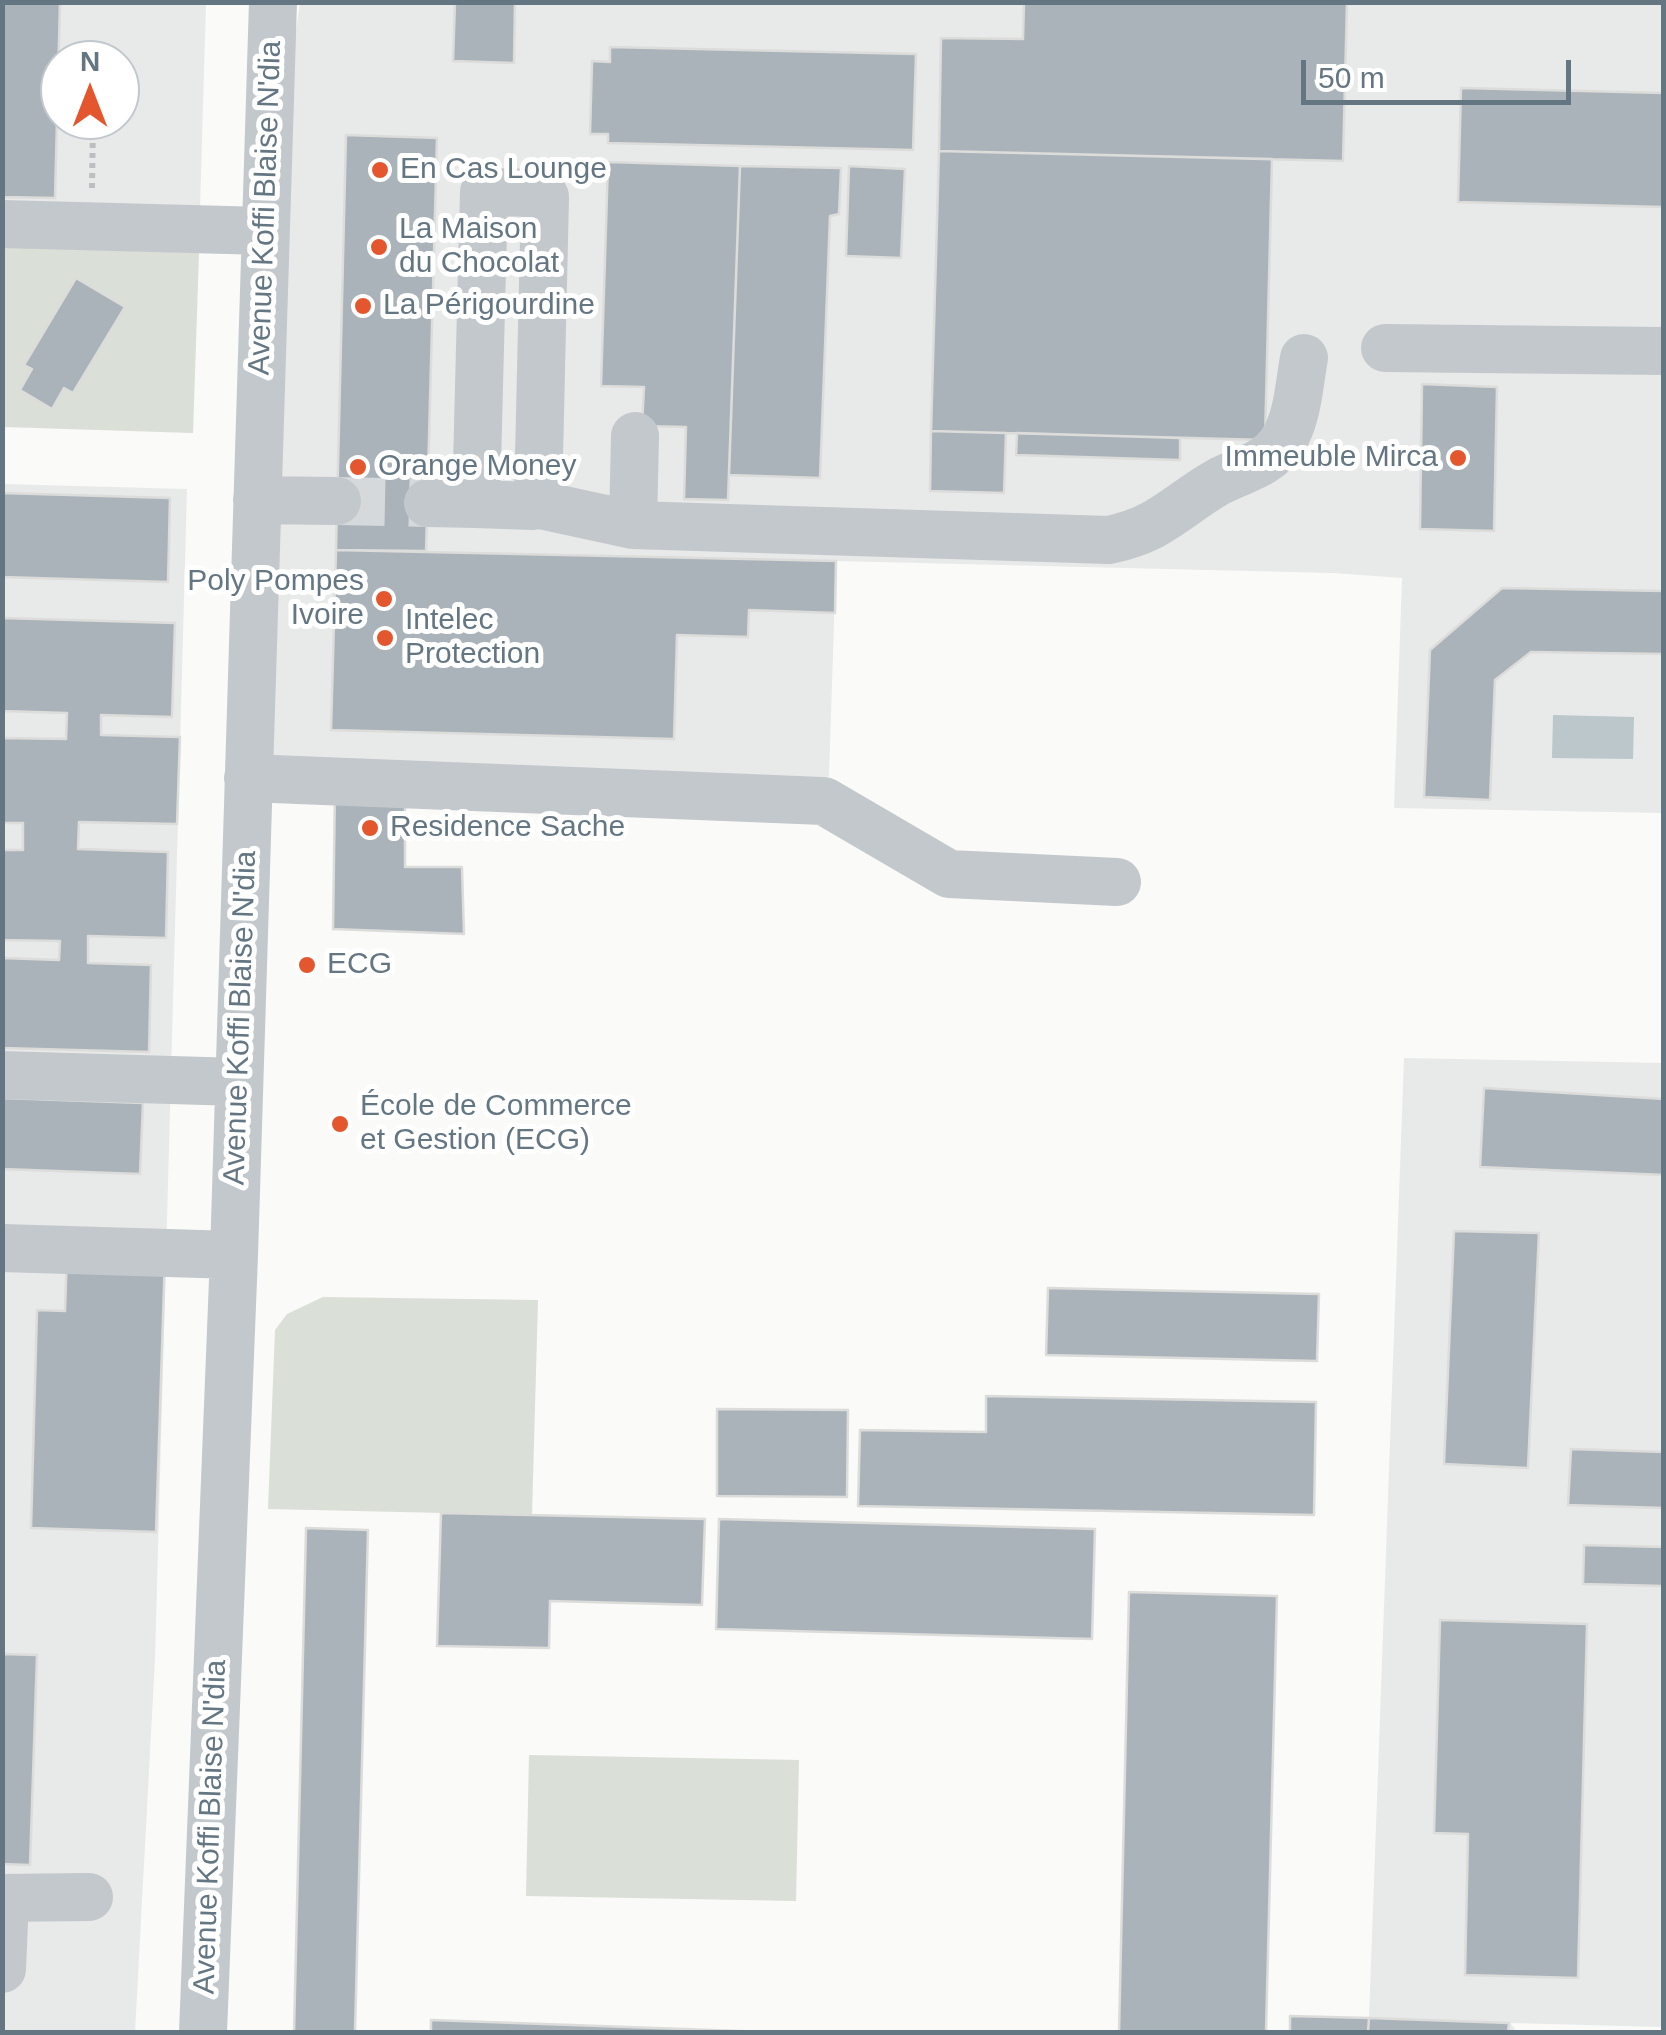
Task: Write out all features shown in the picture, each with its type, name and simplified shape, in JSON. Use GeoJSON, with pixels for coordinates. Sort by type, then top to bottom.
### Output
{"type":"FeatureCollection","features":[{"type":"Feature","properties":{"kind":"street","name":"Avenue Koffi Blaise N'dia"},"geometry":{"type":"LineString","coordinates":[[202,2032],[234,1255],[273,2]]}},
{"type":"Feature","properties":{"kind":"street"},"geometry":{"type":"LineString","coordinates":[[476,504],[482,194],[488,191],[541,192],[545,197],[536,504]]}},
{"type":"Feature","properties":{"kind":"street"},"geometry":{"type":"LineString","coordinates":[[2,224],[265,231]]}},
{"type":"Feature","properties":{"kind":"street"},"geometry":{"type":"LineString","coordinates":[[1386,348],[1664,351]]}},
{"type":"Feature","properties":{"kind":"street"},"geometry":{"type":"LineString","coordinates":[[428,503],[536,504],[632,524],[1110,540],[1136,534],[1171,518],[1221,480],[1258,466],[1283,441],[1295,411],[1304,358]]}},
{"type":"Feature","properties":{"kind":"street"},"geometry":{"type":"LineString","coordinates":[[632,524],[635,436]]}},
{"type":"Feature","properties":{"kind":"street"},"geometry":{"type":"LineString","coordinates":[[257,500],[337,501]]}},
{"type":"Feature","properties":{"kind":"street"},"geometry":{"type":"LineString","coordinates":[[248,778],[824,801],[949,874],[1117,882]]}},
{"type":"Feature","properties":{"kind":"street"},"geometry":{"type":"LineString","coordinates":[[2,1074],[240,1082]]}},
{"type":"Feature","properties":{"kind":"street"},"geometry":{"type":"LineString","coordinates":[[2,1248],[234,1255]]}},
{"type":"Feature","properties":{"kind":"street"},"geometry":{"type":"LineString","coordinates":[[2,1969],[4,1898],[90,1897]]}},
{"type":"Feature","properties":{"kind":"path"},"geometry":{"type":"LineString","coordinates":[[92,140],[91,188],[109,188]]}},
{"type":"Feature","properties":{"kind":"shaded area"},"geometry":{"type":"Polygon","coordinates":[[[3,3],[206,3],[200,208],[3,202],[3,3]]]}},
{"type":"Feature","properties":{"kind":"shaded area"},"geometry":{"type":"Polygon","coordinates":[[[300,3],[1663,3],[1663,813],[1394,808],[1402,578],[1333,573],[836,561],[829,777],[265,759],[281,134],[300,3]]]}},
{"type":"Feature","properties":{"kind":"shaded area"},"geometry":{"type":"Polygon","coordinates":[[[3,246],[199,253],[193,433],[3,427],[3,246]]]}},
{"type":"Feature","properties":{"kind":"shaded area"},"geometry":{"type":"Polygon","coordinates":[[[3,484],[187,489],[155,1659],[135,2032],[3,2032],[3,484]]]}},
{"type":"Feature","properties":{"kind":"shaded area"},"geometry":{"type":"Polygon","coordinates":[[[1553,715],[1634,717],[1633,759],[1552,758],[1553,715]]]}},
{"type":"Feature","properties":{"kind":"shaded area"},"geometry":{"type":"Polygon","coordinates":[[[1404,1058],[1663,1063],[1663,2027],[1510,2023],[1517,2032],[1290,2032],[1290,2016],[1369,2018],[1404,1058]]]}},
{"type":"Feature","properties":{"kind":"shaded area"},"geometry":{"type":"Polygon","coordinates":[[[323,1297],[538,1300],[532,1515],[268,1509],[275,1330],[287,1314],[323,1297]]]}},
{"type":"Feature","properties":{"kind":"shaded area"},"geometry":{"type":"Polygon","coordinates":[[[529,1755],[799,1760],[796,1901],[526,1896],[529,1755]]]}},
{"type":"Feature","properties":{"kind":"building"},"geometry":{"type":"Polygon","coordinates":[[[2,2],[60,2],[59,40],[40,40],[40,140],[56,140],[55,198],[2,197],[2,2]]]}},
{"type":"Feature","properties":{"kind":"building"},"geometry":{"type":"Polygon","coordinates":[[[455,2],[515,2],[514,63],[453,61],[455,2]]]}},
{"type":"Feature","properties":{"kind":"building"},"geometry":{"type":"Polygon","coordinates":[[[1024,2],[1347,2],[1343,161],[939,151],[941,38],[1023,39],[1024,2]]]}},
{"type":"Feature","properties":{"kind":"building"},"geometry":{"type":"Polygon","coordinates":[[[610,47],[916,54],[913,150],[608,143],[608,134],[590,134],[592,61],[610,62],[610,47]]]}},
{"type":"Feature","properties":{"kind":"building"},"geometry":{"type":"Polygon","coordinates":[[[1461,88],[1664,93],[1664,207],[1458,202],[1461,88]]]}},
{"type":"Feature","properties":{"kind":"building"},"geometry":{"type":"Polygon","coordinates":[[[346,135],[437,138],[426,551],[336,550],[346,135]]]}},
{"type":"Feature","properties":{"kind":"building"},"geometry":{"type":"Polygon","coordinates":[[[939,151],[1272,159],[1265,440],[931,431],[939,151]]]}},
{"type":"Feature","properties":{"kind":"building"},"geometry":{"type":"Polygon","coordinates":[[[608,162],[740,166],[728,500],[684,499],[686,427],[642,426],[644,387],[601,386],[608,162]]]}},
{"type":"Feature","properties":{"kind":"building"},"geometry":{"type":"Polygon","coordinates":[[[740,166],[841,168],[839,214],[830,216],[820,478],[729,475],[740,166]]]}},
{"type":"Feature","properties":{"kind":"building"},"geometry":{"type":"Polygon","coordinates":[[[849,166],[905,169],[901,258],[846,256],[849,166]]]}},
{"type":"Feature","properties":{"kind":"building"},"geometry":{"type":"Polygon","coordinates":[[[76,278],[125,307],[73,393],[64,388],[52,409],[20,390],[32,369],[24,365],[76,278]]]}},
{"type":"Feature","properties":{"kind":"building","name":"Immeuble Mirca"},"geometry":{"type":"Polygon","coordinates":[[[1422,384],[1497,387],[1494,531],[1420,529],[1422,384]]]}},
{"type":"Feature","properties":{"kind":"building"},"geometry":{"type":"Polygon","coordinates":[[[931,431],[1006,433],[1004,493],[930,491],[931,431]]]}},
{"type":"Feature","properties":{"kind":"building"},"geometry":{"type":"Polygon","coordinates":[[[1017,433],[1180,438],[1180,460],[1016,455],[1017,433]]]}},
{"type":"Feature","properties":{"kind":"building"},"geometry":{"type":"Polygon","coordinates":[[[2,493],[170,498],[168,582],[2,577],[2,493]]]}},
{"type":"Feature","properties":{"kind":"building"},"geometry":{"type":"Polygon","coordinates":[[[336,550],[836,561],[835,613],[749,610],[748,637],[677,635],[674,739],[331,730],[336,550]]]}},
{"type":"Feature","properties":{"kind":"building"},"geometry":{"type":"Polygon","coordinates":[[[1502,588],[1664,591],[1664,654],[1531,652],[1495,680],[1490,800],[1424,797],[1430,650],[1502,588]]]}},
{"type":"Feature","properties":{"kind":"building"},"geometry":{"type":"Polygon","coordinates":[[[2,618],[175,623],[172,717],[101,715],[101,735],[180,737],[177,824],[79,822],[78,849],[168,852],[166,938],[88,936],[88,963],[151,965],[149,1052],[2,1048],[2,958],[59,960],[60,941],[2,940],[2,850],[23,850],[23,823],[2,823],[2,738],[66,739],[67,713],[2,711],[2,618]]]}},
{"type":"Feature","properties":{"kind":"building","name":"Residence Sache"},"geometry":{"type":"Polygon","coordinates":[[[335,787],[405,789],[405,867],[462,867],[464,934],[333,929],[335,787]]]}},
{"type":"Feature","properties":{"kind":"building"},"geometry":{"type":"Polygon","coordinates":[[[1484,1088],[1664,1099],[1664,1175],[1480,1167],[1484,1088]]]}},
{"type":"Feature","properties":{"kind":"building"},"geometry":{"type":"Polygon","coordinates":[[[2,1098],[143,1103],[140,1174],[2,1169],[2,1098]]]}},
{"type":"Feature","properties":{"kind":"building"},"geometry":{"type":"Polygon","coordinates":[[[1454,1231],[1539,1233],[1528,1468],[1444,1464],[1454,1231]]]}},
{"type":"Feature","properties":{"kind":"building"},"geometry":{"type":"Polygon","coordinates":[[[67,1253],[165,1256],[156,1532],[31,1528],[37,1310],[65,1311],[67,1253]]]}},
{"type":"Feature","properties":{"kind":"building"},"geometry":{"type":"Polygon","coordinates":[[[1048,1288],[1319,1294],[1317,1361],[1046,1355],[1048,1288]]]}},
{"type":"Feature","properties":{"kind":"building"},"geometry":{"type":"Polygon","coordinates":[[[986,1396],[1316,1402],[1314,1515],[858,1506],[860,1430],[986,1432],[986,1396]]]}},
{"type":"Feature","properties":{"kind":"building"},"geometry":{"type":"Polygon","coordinates":[[[717,1409],[848,1410],[847,1497],[717,1496],[717,1409]]]}},
{"type":"Feature","properties":{"kind":"building"},"geometry":{"type":"Polygon","coordinates":[[[1571,1449],[1664,1452],[1664,1508],[1568,1505],[1571,1449]]]}},
{"type":"Feature","properties":{"kind":"building"},"geometry":{"type":"Polygon","coordinates":[[[441,1513],[705,1519],[702,1605],[550,1601],[549,1648],[437,1646],[441,1513]]]}},
{"type":"Feature","properties":{"kind":"building"},"geometry":{"type":"Polygon","coordinates":[[[719,1519],[1095,1529],[1092,1639],[716,1629],[719,1519]]]}},
{"type":"Feature","properties":{"kind":"building"},"geometry":{"type":"Polygon","coordinates":[[[306,1528],[368,1530],[355,2032],[294,2032],[306,1528]]]}},
{"type":"Feature","properties":{"kind":"building"},"geometry":{"type":"Polygon","coordinates":[[[1584,1545],[1664,1547],[1664,1586],[1583,1584],[1584,1545]]]}},
{"type":"Feature","properties":{"kind":"building"},"geometry":{"type":"Polygon","coordinates":[[[1129,1592],[1277,1596],[1266,2032],[1119,2032],[1129,1592]]]}},
{"type":"Feature","properties":{"kind":"building"},"geometry":{"type":"Polygon","coordinates":[[[1440,1620],[1587,1624],[1578,1978],[1465,1975],[1468,1834],[1434,1833],[1440,1620]]]}},
{"type":"Feature","properties":{"kind":"building"},"geometry":{"type":"Polygon","coordinates":[[[2,1654],[37,1655],[30,1865],[2,1864],[2,1654]]]}},
{"type":"Feature","properties":{"kind":"building"},"geometry":{"type":"Polygon","coordinates":[[[1290,2016],[1369,2018],[1368,2032],[1290,2032],[1290,2016]]]}},
{"type":"Feature","properties":{"kind":"building"},"geometry":{"type":"Polygon","coordinates":[[[1369,2018],[1509,2023],[1508,2032],[1368,2032],[1369,2018]]]}},
{"type":"Feature","properties":{"kind":"building"},"geometry":{"type":"Polygon","coordinates":[[[431,2020],[768,2032],[431,2032],[431,2020]]]}},
{"type":"Feature","properties":{"kind":"tunnel"},"geometry":{"type":"LineString","coordinates":[[337,501],[428,503]]}},
{"type":"Feature","properties":{"kind":"place","name":"En Cas Lounge"},"geometry":{"type":"Point","coordinates":[380,170]}},
{"type":"Feature","properties":{"kind":"place","name":"La Maison du Chocolat"},"geometry":{"type":"Point","coordinates":[379,247]}},
{"type":"Feature","properties":{"kind":"place","name":"La Périgourdine"},"geometry":{"type":"Point","coordinates":[363,306]}},
{"type":"Feature","properties":{"kind":"place","name":"Immeuble Mirca"},"geometry":{"type":"Point","coordinates":[1458,458]}},
{"type":"Feature","properties":{"kind":"place","name":"Orange Money"},"geometry":{"type":"Point","coordinates":[358,467]}},
{"type":"Feature","properties":{"kind":"place","name":"Poly Pompes Ivoire"},"geometry":{"type":"Point","coordinates":[384,599]}},
{"type":"Feature","properties":{"kind":"place","name":"Intelec Protection"},"geometry":{"type":"Point","coordinates":[385,638]}},
{"type":"Feature","properties":{"kind":"place","name":"Residence Sache"},"geometry":{"type":"Point","coordinates":[370,828]}},
{"type":"Feature","properties":{"kind":"place","name":"ECG"},"geometry":{"type":"Point","coordinates":[307,965]}},
{"type":"Feature","properties":{"kind":"place","name":"École de Commerce et Gestion (ECG)"},"geometry":{"type":"Point","coordinates":[340,1124]}}]}
